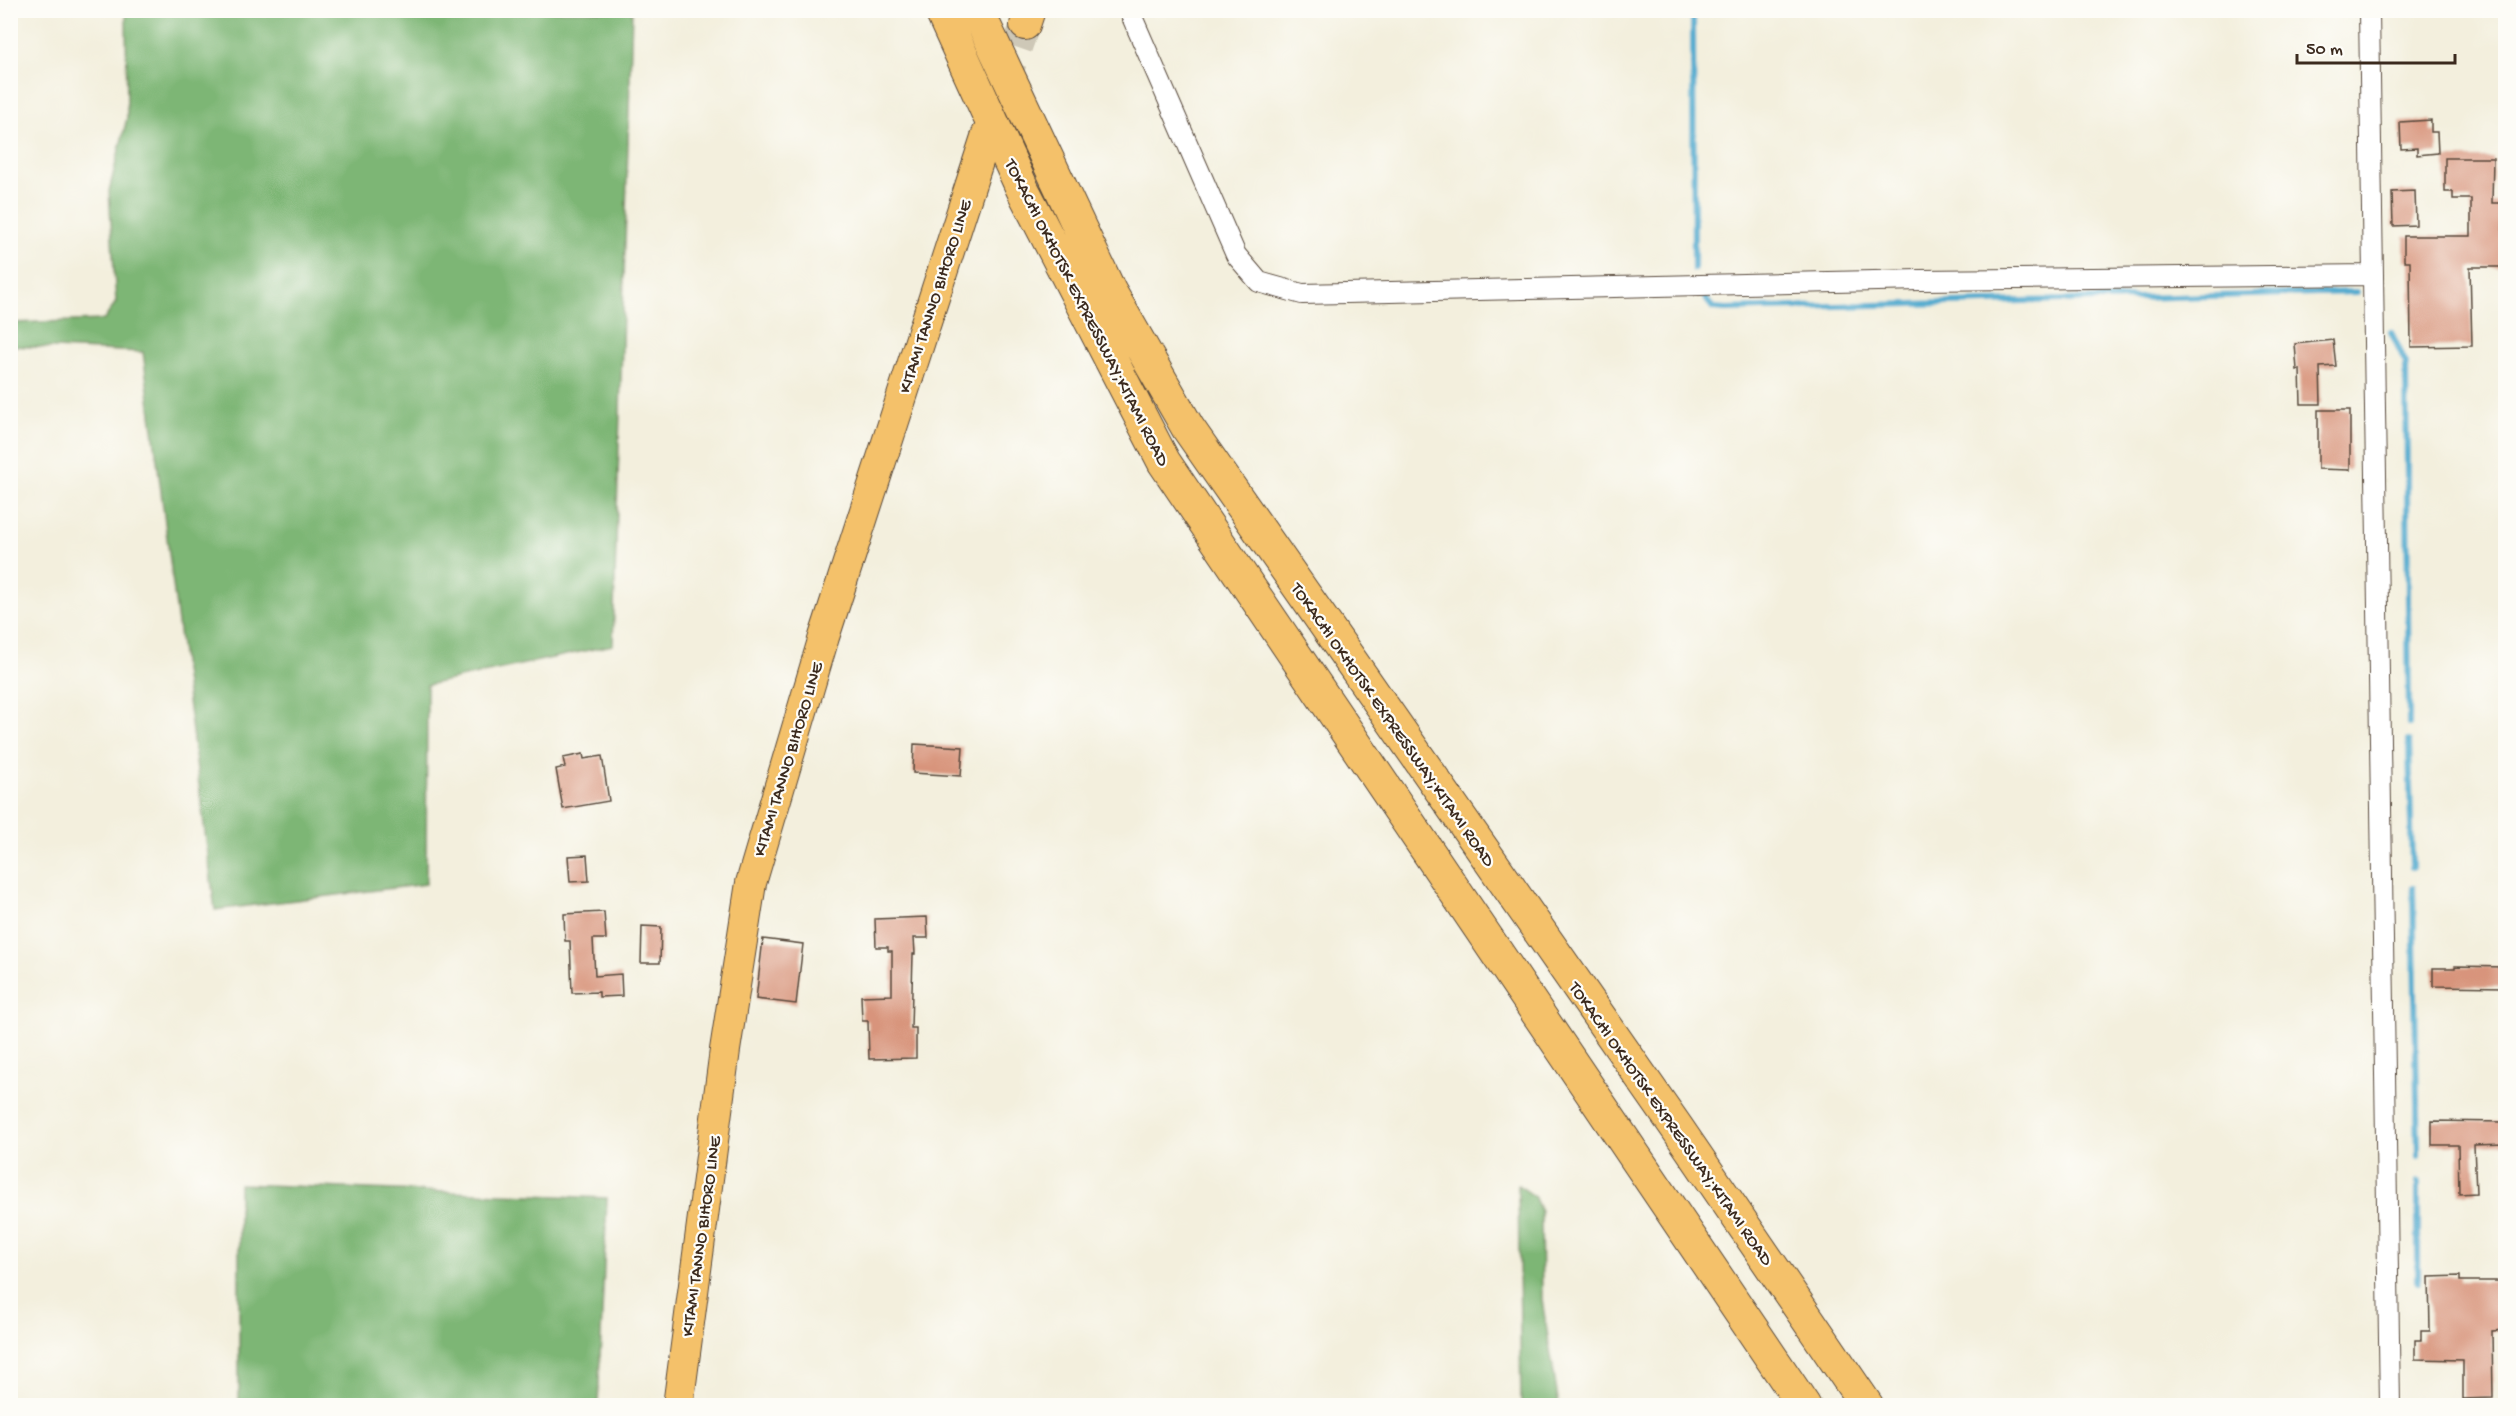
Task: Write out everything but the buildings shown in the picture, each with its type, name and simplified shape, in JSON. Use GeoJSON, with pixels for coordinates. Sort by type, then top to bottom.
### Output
{"type":"FeatureCollection","features":[{"type":"Feature","properties":{"kind":"highway","name":"TOKACHI OKHOTSK EXPRESSWAY;KITAMI ROAD"},"geometry":{"type":"LineString","coordinates":[[941,10],[1023,190],[1164,462],[1804,1406]]}},
{"type":"Feature","properties":{"kind":"highway","name":"TOKACHI OKHOTSK EXPRESSWAY;KITAMI ROAD"},"geometry":{"type":"LineString","coordinates":[[977,10],[1110,292],[1188,428],[1677,1128],[1867,1406]]}},
{"type":"Feature","properties":{"kind":"main road","name":"KITAMI TANNO BIHORO LINE"},"geometry":{"type":"LineString","coordinates":[[678,1406],[725,1050],[751,882],[824,637],[987,134]]}},
{"type":"Feature","properties":{"kind":"street"},"geometry":{"type":"LineString","coordinates":[[1129,10],[1236,255],[1259,282],[1302,294],[1920,280],[2373,275]]}},
{"type":"Feature","properties":{"kind":"street"},"geometry":{"type":"LineString","coordinates":[[2368,10],[2390,1406]]}},
{"type":"Feature","properties":{"kind":"green space"},"geometry":{"type":"Polygon","coordinates":[[[126,11],[632,11],[613,645],[427,685],[426,884],[215,910],[143,352],[11,346],[11,323],[104,320],[116,302],[109,191],[127,118],[126,11]]]}},
{"type":"Feature","properties":{"kind":"green space"},"geometry":{"type":"Polygon","coordinates":[[[239,1184],[607,1198],[598,1405],[239,1405],[239,1184]]]}},
{"type":"Feature","properties":{"kind":"green space"},"geometry":{"type":"Polygon","coordinates":[[[1518,1185],[1534,1196],[1541,1212],[1542,1300],[1559,1405],[1521,1405],[1518,1185]]]}},
{"type":"Feature","properties":{"kind":"waterway"},"geometry":{"type":"LineString","coordinates":[[1693,10],[1694,269]]}},
{"type":"Feature","properties":{"kind":"waterway"},"geometry":{"type":"LineString","coordinates":[[1705,298],[1713,308],[1726,309],[2357,292]]}},
{"type":"Feature","properties":{"kind":"waterway"},"geometry":{"type":"LineString","coordinates":[[2391,332],[2406,363],[2409,724]]}},
{"type":"Feature","properties":{"kind":"waterway"},"geometry":{"type":"LineString","coordinates":[[2409,741],[2412,867]]}},
{"type":"Feature","properties":{"kind":"waterway"},"geometry":{"type":"LineString","coordinates":[[2413,888],[2418,1156]]}},
{"type":"Feature","properties":{"kind":"waterway"},"geometry":{"type":"LineString","coordinates":[[2418,1182],[2418,1282]]}},
{"type":"Feature","properties":{"kind":"tunnel"},"geometry":{"type":"LineString","coordinates":[[1002,90],[1025,25]]}}]}
